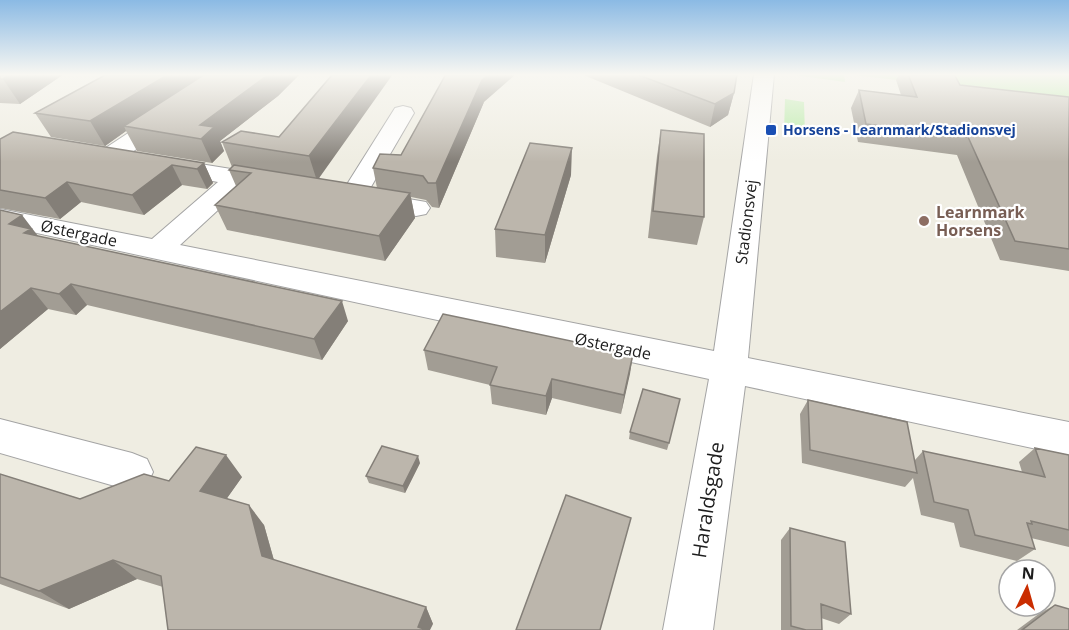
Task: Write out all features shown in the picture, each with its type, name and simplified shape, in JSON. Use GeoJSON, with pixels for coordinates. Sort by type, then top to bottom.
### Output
{"type":"FeatureCollection","features":[{"type":"Feature","properties":{"kind":"street","name":"Stadionsvej"},"geometry":{"type":"LineString","coordinates":[[729,370],[761,103]]}},
{"type":"Feature","properties":{"kind":"street"},"geometry":{"type":"LineString","coordinates":[[184,106],[99,154],[295,188]]}},
{"type":"Feature","properties":{"kind":"street"},"geometry":{"type":"LineString","coordinates":[[403,113],[340,195],[416,208]]}},
{"type":"Feature","properties":{"kind":"street"},"geometry":{"type":"LineString","coordinates":[[158,249],[238,178]]}},
{"type":"Feature","properties":{"kind":"street","name":"Østergade"},"geometry":{"type":"LineString","coordinates":[[0,217],[1069,439]]}},
{"type":"Feature","properties":{"kind":"street","name":"Haraldsgade"},"geometry":{"type":"LineString","coordinates":[[688,630],[729,370]]}},
{"type":"Feature","properties":{"kind":"street"},"geometry":{"type":"LineString","coordinates":[[0,436],[132,472]]}},
{"type":"Feature","properties":{"kind":"green space"},"geometry":{"type":"Polygon","coordinates":[[[785,103],[804,103],[805,135],[784,132],[785,103]]]}},
{"type":"Feature","properties":{"kind":"green space"},"geometry":{"type":"Polygon","coordinates":[[[1015,103],[1069,103],[1069,117],[1015,103]]]}},
{"type":"Feature","properties":{"kind":"building"},"geometry":{"type":"Polygon","coordinates":[[[53,103],[120,103],[90,121],[35,113],[53,103]]]}},
{"type":"Feature","properties":{"kind":"building"},"geometry":{"type":"Polygon","coordinates":[[[159,103],[229,103],[200,125],[214,127],[201,139],[124,126],[159,103]]]}},
{"type":"Feature","properties":{"kind":"building"},"geometry":{"type":"Polygon","coordinates":[[[308,103],[349,103],[309,156],[222,142],[241,131],[279,137],[308,103]]]}},
{"type":"Feature","properties":{"kind":"building"},"geometry":{"type":"Polygon","coordinates":[[[430,103],[472,103],[436,183],[428,183],[423,176],[373,168],[380,154],[401,155],[430,103]]]}},
{"type":"Feature","properties":{"kind":"building"},"geometry":{"type":"Polygon","coordinates":[[[862,103],[1069,103],[1069,249],[1015,241],[968,137],[866,124],[862,103]]]}},
{"type":"Feature","properties":{"kind":"building"},"geometry":{"type":"Polygon","coordinates":[[[661,130],[704,134],[704,217],[653,211],[661,130]]]}},
{"type":"Feature","properties":{"kind":"building"},"geometry":{"type":"Polygon","coordinates":[[[13,132],[204,163],[197,169],[172,165],[132,195],[67,182],[45,198],[0,190],[0,139],[13,132]]]}},
{"type":"Feature","properties":{"kind":"building"},"geometry":{"type":"Polygon","coordinates":[[[530,143],[572,148],[545,235],[495,229],[530,143]]]}},
{"type":"Feature","properties":{"kind":"building"},"geometry":{"type":"Polygon","coordinates":[[[234,165],[410,193],[379,236],[215,205],[251,173],[229,170],[234,165]]]}},
{"type":"Feature","properties":{"kind":"building"},"geometry":{"type":"Polygon","coordinates":[[[0,210],[22,215],[9,224],[31,229],[24,233],[342,301],[314,339],[71,284],[59,294],[31,288],[0,312],[0,210]]]}},
{"type":"Feature","properties":{"kind":"building"},"geometry":{"type":"Polygon","coordinates":[[[443,314],[633,354],[624,395],[552,379],[546,396],[490,385],[497,367],[424,350],[443,314]]]}},
{"type":"Feature","properties":{"kind":"building"},"geometry":{"type":"Polygon","coordinates":[[[643,389],[680,399],[669,443],[630,432],[643,389]]]}},
{"type":"Feature","properties":{"kind":"building"},"geometry":{"type":"Polygon","coordinates":[[[808,400],[907,422],[917,473],[810,450],[808,400]]]}},
{"type":"Feature","properties":{"kind":"building"},"geometry":{"type":"Polygon","coordinates":[[[382,446],[418,456],[403,486],[366,476],[382,446]]]}},
{"type":"Feature","properties":{"kind":"building"},"geometry":{"type":"Polygon","coordinates":[[[196,447],[226,455],[200,491],[249,505],[262,556],[426,607],[418,627],[427,630],[168,630],[161,576],[113,560],[39,591],[0,577],[0,474],[80,499],[144,474],[169,481],[196,447]]]}},
{"type":"Feature","properties":{"kind":"building"},"geometry":{"type":"Polygon","coordinates":[[[1035,448],[1069,455],[1069,530],[1031,521],[1032,524],[1027,523],[1035,549],[975,535],[968,510],[934,502],[923,451],[1045,477],[1035,448]]]}},
{"type":"Feature","properties":{"kind":"building"},"geometry":{"type":"Polygon","coordinates":[[[566,495],[631,518],[600,630],[516,630],[566,495]]]}},
{"type":"Feature","properties":{"kind":"building"},"geometry":{"type":"Polygon","coordinates":[[[790,528],[845,542],[851,614],[821,604],[822,630],[806,630],[791,626],[790,528]]]}},
{"type":"Feature","properties":{"kind":"building"},"geometry":{"type":"Polygon","coordinates":[[[1057,606],[1069,609],[1069,630],[1022,630],[1038,618],[1057,618],[1057,606]]]}},
{"type":"Feature","properties":{"kind":"place","name":"Horsens - Learnmark/Stadionsvej"},"geometry":{"type":"Point","coordinates":[771,130]}},
{"type":"Feature","properties":{"kind":"place","name":"Learnmark Horsens"},"geometry":{"type":"Point","coordinates":[924,221]}}]}
